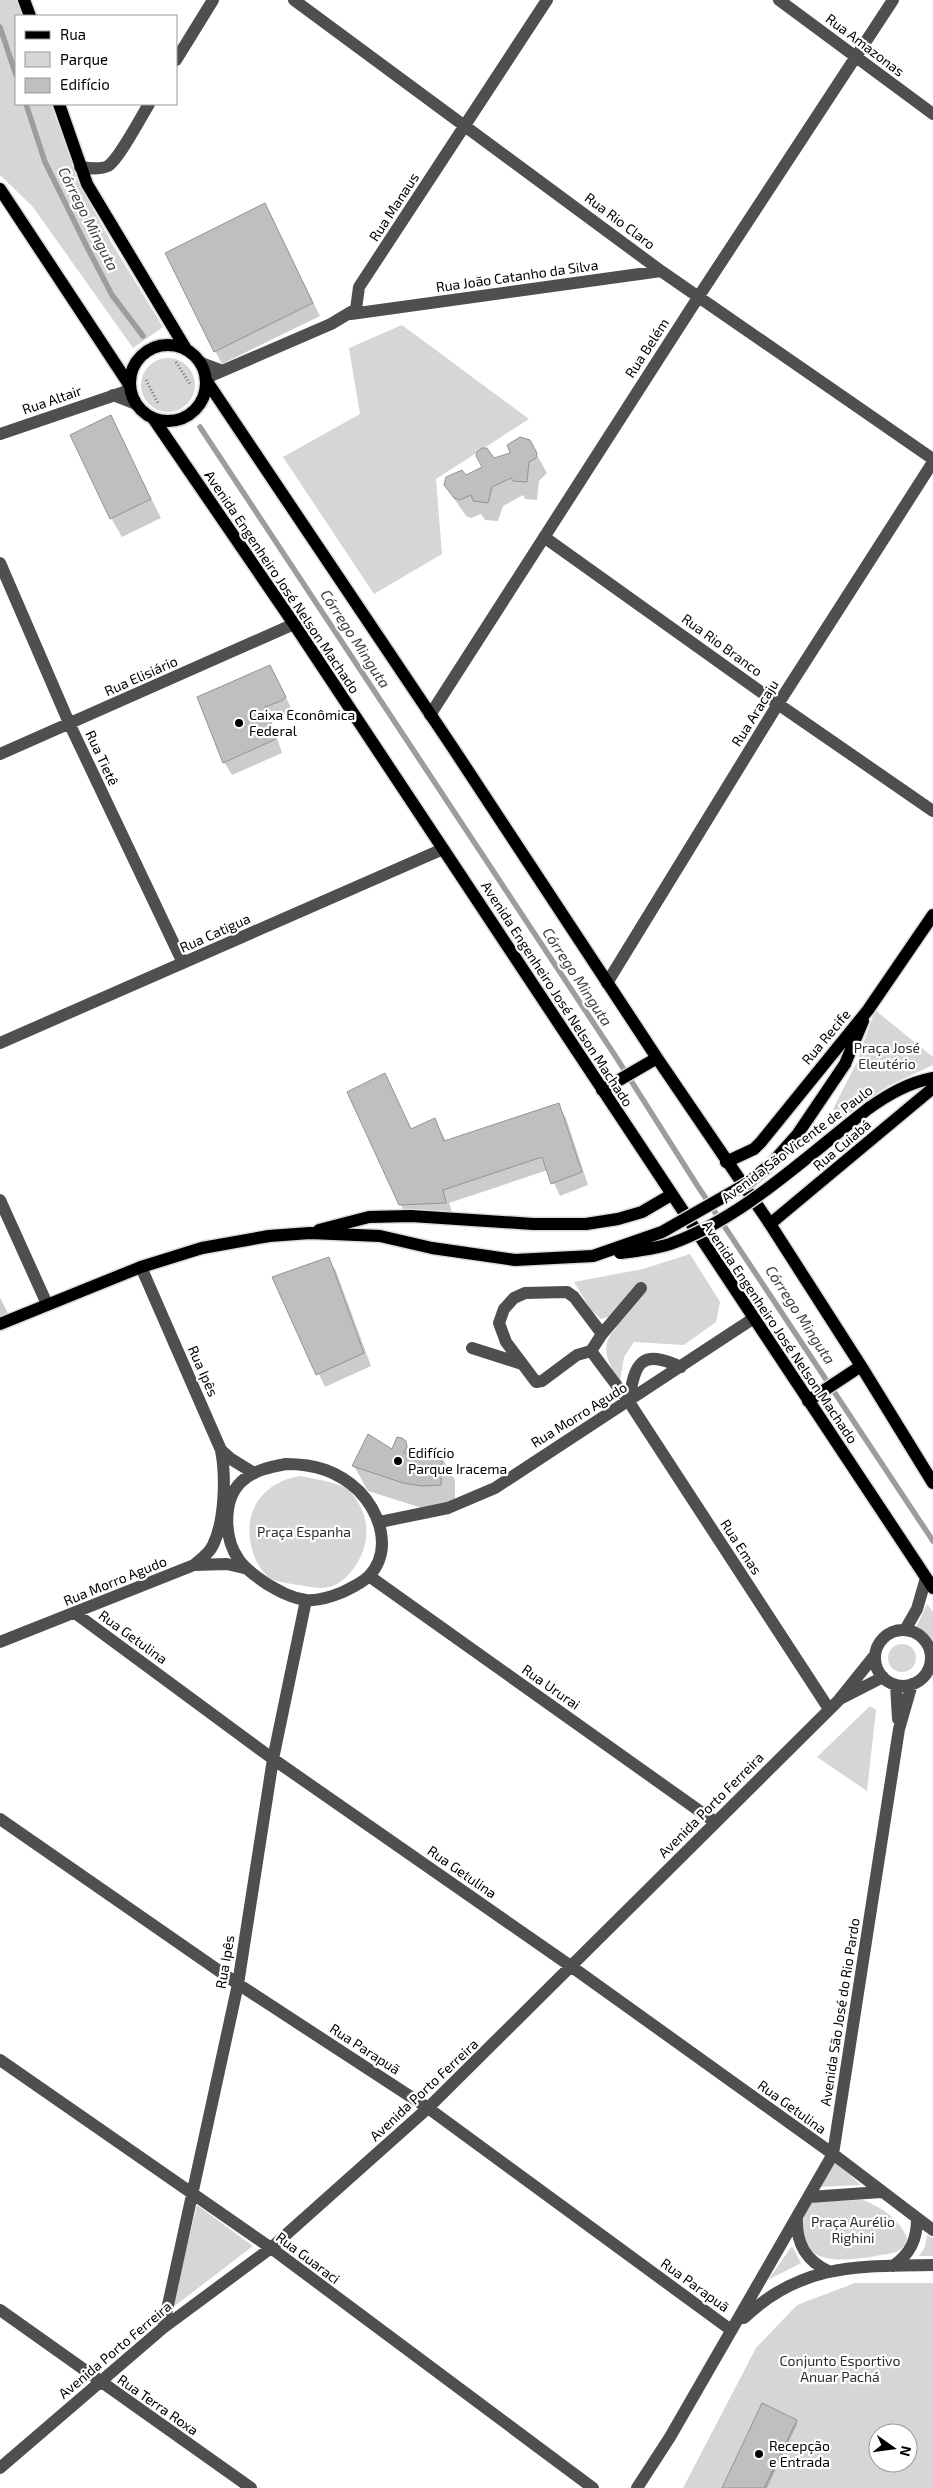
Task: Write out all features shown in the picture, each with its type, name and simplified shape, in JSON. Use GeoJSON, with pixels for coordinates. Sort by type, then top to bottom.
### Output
{"type":"FeatureCollection","features":[{"type":"Feature","properties":{"kind":"main road"},"geometry":{"type":"LineString","coordinates":[[24,0],[30,15]]}},
{"type":"Feature","properties":{"kind":"main road"},"geometry":{"type":"LineString","coordinates":[[58,105],[87,184],[186,349],[201,363],[206,379],[726,1162],[770,1224],[933,1483]]}},
{"type":"Feature","properties":{"kind":"main road"},"geometry":{"type":"LineString","coordinates":[[0,189],[130,388],[136,404],[173,421],[192,413],[204,397],[206,379]]}},
{"type":"Feature","properties":{"kind":"main road"},"geometry":{"type":"LineString","coordinates":[[130,388],[132,371],[136,362],[150,349],[170,344],[186,349]]}},
{"type":"Feature","properties":{"kind":"main road","name":"Avenida Engenheiro José Nelson Machado"},"geometry":{"type":"LineString","coordinates":[[158,415],[671,1196],[930,1583]]}},
{"type":"Feature","properties":{"kind":"main road","name":"Rua Recife"},"geometry":{"type":"LineString","coordinates":[[726,1162],[754,1149],[761,1142],[868,1010],[933,915]]}},
{"type":"Feature","properties":{"kind":"main road","name":"Avenida São Vicente de Paulo"},"geometry":{"type":"LineString","coordinates":[[593,1256],[662,1232],[748,1183],[772,1162],[797,1136],[845,1064],[868,1010]]}},
{"type":"Feature","properties":{"kind":"main road"},"geometry":{"type":"LineString","coordinates":[[602,1090],[657,1058]]}},
{"type":"Feature","properties":{"kind":"main road","name":"Avenida São Vicente de Paulo"},"geometry":{"type":"LineString","coordinates":[[0,1324],[141,1267],[202,1248],[269,1236],[310,1233],[380,1236],[432,1248],[515,1260],[593,1256],[658,1247],[694,1234],[750,1201],[889,1094],[908,1085],[933,1078]]}},
{"type":"Feature","properties":{"kind":"main road","name":"Rua Cuiabá"},"geometry":{"type":"LineString","coordinates":[[770,1224],[933,1088]]}},
{"type":"Feature","properties":{"kind":"main road"},"geometry":{"type":"LineString","coordinates":[[310,1233],[369,1217],[403,1216],[533,1224],[586,1224],[618,1219],[642,1212],[671,1196]]}},
{"type":"Feature","properties":{"kind":"main road"},"geometry":{"type":"LineString","coordinates":[[808,1401],[861,1366]]}},
{"type":"Feature","properties":{"kind":"street"},"geometry":{"type":"LineString","coordinates":[[178,57],[213,0]]}},
{"type":"Feature","properties":{"kind":"street","name":"Rua Rio Claro"},"geometry":{"type":"LineString","coordinates":[[294,0],[661,271],[933,460]]}},
{"type":"Feature","properties":{"kind":"street","name":"Rua Manaus"},"geometry":{"type":"LineString","coordinates":[[356,309],[359,288],[466,127],[547,0]]}},
{"type":"Feature","properties":{"kind":"street","name":"Rua Amazonas"},"geometry":{"type":"LineString","coordinates":[[779,0],[933,114]]}},
{"type":"Feature","properties":{"kind":"street","name":"Rua Belém"},"geometry":{"type":"LineString","coordinates":[[430,715],[699,296],[893,0]]}},
{"type":"Feature","properties":{"kind":"street"},"geometry":{"type":"LineString","coordinates":[[80,167],[108,166],[148,105]]}},
{"type":"Feature","properties":{"kind":"street","name":"Rua João Catanho da Silva"},"geometry":{"type":"LineString","coordinates":[[356,309],[350,314],[661,271]]}},
{"type":"Feature","properties":{"kind":"street"},"geometry":{"type":"LineString","coordinates":[[359,288],[362,298],[376,311]]}},
{"type":"Feature","properties":{"kind":"street"},"geometry":{"type":"LineString","coordinates":[[206,379],[220,370],[331,324],[356,309]]}},
{"type":"Feature","properties":{"kind":"street"},"geometry":{"type":"LineString","coordinates":[[201,363],[220,370]]}},
{"type":"Feature","properties":{"kind":"street","name":"Rua Altair"},"geometry":{"type":"LineString","coordinates":[[0,434],[130,388]]}},
{"type":"Feature","properties":{"kind":"street"},"geometry":{"type":"LineString","coordinates":[[114,394],[136,404]]}},
{"type":"Feature","properties":{"kind":"street","name":"Rua Aracaju"},"geometry":{"type":"LineString","coordinates":[[607,983],[778,704],[933,460]]}},
{"type":"Feature","properties":{"kind":"street","name":"Rua Rio Branco"},"geometry":{"type":"LineString","coordinates":[[544,536],[778,704],[933,811]]}},
{"type":"Feature","properties":{"kind":"street","name":"Rua Tietê"},"geometry":{"type":"LineString","coordinates":[[0,563],[70,725],[183,963]]}},
{"type":"Feature","properties":{"kind":"street","name":"Rua Elisiário"},"geometry":{"type":"LineString","coordinates":[[0,754],[70,725],[294,624]]}},
{"type":"Feature","properties":{"kind":"street","name":"Rua Catigua"},"geometry":{"type":"LineString","coordinates":[[0,1043],[443,849]]}},
{"type":"Feature","properties":{"kind":"street"},"geometry":{"type":"LineString","coordinates":[[0,1200],[48,1304]]}},
{"type":"Feature","properties":{"kind":"street","name":"Rua Ipês"},"geometry":{"type":"LineString","coordinates":[[141,1267],[221,1450],[231,1460],[254,1473]]}},
{"type":"Feature","properties":{"kind":"street"},"geometry":{"type":"LineString","coordinates":[[602,1334],[574,1297],[567,1292],[526,1293],[514,1298],[504,1309],[499,1323],[506,1342],[522,1364],[536,1382],[542,1381],[577,1355],[591,1351],[602,1334],[641,1288]]}},
{"type":"Feature","properties":{"kind":"street","name":"Rua Morro Agudo"},"geometry":{"type":"LineString","coordinates":[[380,1522],[448,1508],[495,1488],[629,1402],[754,1318]]}},
{"type":"Feature","properties":{"kind":"street"},"geometry":{"type":"LineString","coordinates":[[472,1348],[522,1364]]}},
{"type":"Feature","properties":{"kind":"street","name":"Rua Emas"},"geometry":{"type":"LineString","coordinates":[[591,1351],[629,1402],[833,1705]]}},
{"type":"Feature","properties":{"kind":"street"},"geometry":{"type":"LineString","coordinates":[[629,1402],[632,1375],[639,1363],[649,1358],[666,1359],[681,1367]]}},
{"type":"Feature","properties":{"kind":"street"},"geometry":{"type":"LineString","coordinates":[[194,1565],[206,1554],[216,1537],[225,1477],[221,1450]]}},
{"type":"Feature","properties":{"kind":"street"},"geometry":{"type":"LineString","coordinates":[[286,1464],[308,1464],[324,1469],[350,1483],[374,1509],[380,1522],[380,1549],[369,1576],[338,1594],[306,1600],[284,1594],[244,1568],[233,1552],[227,1536],[232,1498],[241,1483],[254,1473],[269,1467],[286,1464]]}},
{"type":"Feature","properties":{"kind":"street","name":"Rua Morro Agudo"},"geometry":{"type":"LineString","coordinates":[[0,1642],[194,1565],[227,1564],[244,1568]]}},
{"type":"Feature","properties":{"kind":"street","name":"Rua Ururai"},"geometry":{"type":"LineString","coordinates":[[369,1576],[715,1822]]}},
{"type":"Feature","properties":{"kind":"street"},"geometry":{"type":"LineString","coordinates":[[905,1630],[930,1583]]}},
{"type":"Feature","properties":{"kind":"street","name":"Rua Ipês"},"geometry":{"type":"LineString","coordinates":[[163,2328],[238,1984],[273,1759],[306,1600]]}},
{"type":"Feature","properties":{"kind":"street","name":"Rua Getulina"},"geometry":{"type":"LineString","coordinates":[[75,1613],[273,1759],[572,1967],[833,2154],[881,2192]]}},
{"type":"Feature","properties":{"kind":"street"},"geometry":{"type":"LineString","coordinates":[[905,1630],[915,1633],[924,1639],[929,1648],[930,1658],[923,1678],[896,1685],[883,1678],[877,1667],[875,1655],[877,1646],[889,1634],[905,1630]]}},
{"type":"Feature","properties":{"kind":"street","name":"Avenida Porto Ferreira"},"geometry":{"type":"LineString","coordinates":[[0,2468],[163,2328],[271,2248],[428,2108],[572,1967],[833,1705],[875,1655]]}},
{"type":"Feature","properties":{"kind":"street","name":"Avenida Porto Ferreira"},"geometry":{"type":"LineString","coordinates":[[833,1705],[883,1678]]}},
{"type":"Feature","properties":{"kind":"street","name":"Avenida São José do Rio Pardo"},"geometry":{"type":"LineString","coordinates":[[899,1729],[923,1678]]}},
{"type":"Feature","properties":{"kind":"street","name":"Avenida São José do Rio Pardo"},"geometry":{"type":"LineString","coordinates":[[637,2488],[732,2330],[833,2154],[899,1729],[896,1685]]}},
{"type":"Feature","properties":{"kind":"street","name":"Rua Parapuã"},"geometry":{"type":"LineString","coordinates":[[0,1819],[238,1984],[428,2108],[732,2330]]}},
{"type":"Feature","properties":{"kind":"street","name":"Rua Guaraci"},"geometry":{"type":"LineString","coordinates":[[0,2060],[193,2192],[271,2248],[593,2488]]}},
{"type":"Feature","properties":{"kind":"street"},"geometry":{"type":"LineString","coordinates":[[809,2197],[881,2192],[933,2230]]}},
{"type":"Feature","properties":{"kind":"street"},"geometry":{"type":"LineString","coordinates":[[797,2218],[800,2244],[806,2256],[816,2265],[828,2271]]}},
{"type":"Feature","properties":{"kind":"street"},"geometry":{"type":"LineString","coordinates":[[893,2266],[912,2246],[916,2238],[917,2219]]}},
{"type":"Feature","properties":{"kind":"street"},"geometry":{"type":"LineString","coordinates":[[732,2330],[760,2302],[802,2278],[828,2271],[933,2265]]}},
{"type":"Feature","properties":{"kind":"street","name":"Rua Terra Roxa"},"geometry":{"type":"LineString","coordinates":[[0,2310],[251,2488]]}},
{"type":"Feature","properties":{"kind":"path"},"geometry":{"type":"LineString","coordinates":[[174,358],[194,391]]}},
{"type":"Feature","properties":{"kind":"path"},"geometry":{"type":"LineString","coordinates":[[143,375],[158,415]]}},
{"type":"Feature","properties":{"kind":"green space"},"geometry":{"type":"Polygon","coordinates":[[[0,0],[17,0],[22,15],[15,15],[15,105],[51,105],[79,183],[111,242],[163,327],[133,348],[33,207],[0,175],[0,0]]]}},
{"type":"Feature","properties":{"kind":"green space"},"geometry":{"type":"Polygon","coordinates":[[[402,325],[529,419],[436,479],[442,554],[374,594],[283,457],[360,414],[349,348],[402,325]]]}},
{"type":"Feature","properties":{"kind":"green space"},"geometry":{"type":"Polygon","coordinates":[[[168,358],[178,360],[187,366],[193,375],[195,385],[193,395],[187,404],[178,410],[168,412],[158,410],[149,404],[143,395],[141,385],[143,375],[149,366],[158,360],[168,358]]]}},
{"type":"Feature","properties":{"kind":"green space","name":"Praça José Eleutério"},"geometry":{"type":"Polygon","coordinates":[[[875,1010],[933,1057],[933,1065],[888,1086],[843,1118],[833,1109],[857,1062],[875,1010]]]}},
{"type":"Feature","properties":{"kind":"green space"},"geometry":{"type":"Polygon","coordinates":[[[690,1254],[720,1302],[716,1322],[684,1345],[634,1342],[624,1357],[620,1382],[609,1361],[606,1348],[607,1342],[616,1328],[608,1317],[601,1319],[591,1310],[574,1282],[643,1269],[690,1254]]]}},
{"type":"Feature","properties":{"kind":"green space","name":"Praça Espanha"},"geometry":{"type":"Polygon","coordinates":[[[300,1476],[344,1487],[349,1490],[364,1514],[366,1534],[362,1554],[344,1579],[330,1587],[316,1588],[271,1579],[255,1558],[249,1529],[251,1516],[256,1505],[263,1494],[273,1486],[300,1476]]]}},
{"type":"Feature","properties":{"kind":"green space"},"geometry":{"type":"Polygon","coordinates":[[[927,1604],[933,1612],[933,1640],[924,1631],[916,1628],[927,1604]]]}},
{"type":"Feature","properties":{"kind":"green space"},"geometry":{"type":"Polygon","coordinates":[[[902,1644],[912,1648],[916,1658],[912,1668],[902,1672],[892,1668],[888,1658],[892,1648],[902,1644]]]}},
{"type":"Feature","properties":{"kind":"green space"},"geometry":{"type":"Polygon","coordinates":[[[870,1706],[876,1710],[867,1791],[817,1757],[870,1706]]]}},
{"type":"Feature","properties":{"kind":"green space"},"geometry":{"type":"Polygon","coordinates":[[[834,2161],[861,2185],[819,2187],[834,2161]]]}},
{"type":"Feature","properties":{"kind":"green space","name":"Praça Aurélio Righini"},"geometry":{"type":"Polygon","coordinates":[[[863,2200],[889,2214],[904,2231],[907,2238],[900,2250],[890,2254],[842,2260],[820,2256],[812,2251],[806,2243],[803,2231],[804,2214],[808,2205],[814,2202],[863,2200]]]}},
{"type":"Feature","properties":{"kind":"green space"},"geometry":{"type":"Polygon","coordinates":[[[197,2205],[253,2246],[172,2308],[197,2205]]]}},
{"type":"Feature","properties":{"kind":"green space"},"geometry":{"type":"Polygon","coordinates":[[[927,2235],[933,2238],[933,2256],[919,2256],[925,2247],[927,2235]]]}},
{"type":"Feature","properties":{"kind":"green space"},"geometry":{"type":"Polygon","coordinates":[[[792,2246],[801,2263],[768,2280],[792,2246]]]}},
{"type":"Feature","properties":{"kind":"green space","name":"Conjunto Esportivo Anuar Pachá"},"geometry":{"type":"Polygon","coordinates":[[[855,2283],[933,2283],[933,2488],[683,2488],[756,2348],[797,2305],[855,2283]]]}},
{"type":"Feature","properties":{"kind":"building"},"geometry":{"type":"Polygon","coordinates":[[[265,203],[313,303],[214,352],[165,253],[265,203]]]}},
{"type":"Feature","properties":{"kind":"building"},"geometry":{"type":"Polygon","coordinates":[[[111,415],[151,499],[110,519],[70,435],[111,415]]]}},
{"type":"Feature","properties":{"kind":"building"},"geometry":{"type":"Polygon","coordinates":[[[520,437],[530,440],[537,453],[536,458],[529,462],[527,482],[513,481],[511,478],[492,487],[488,503],[473,501],[471,495],[460,500],[454,498],[444,485],[446,477],[462,470],[466,475],[482,467],[476,456],[477,452],[482,448],[487,448],[494,458],[510,453],[507,445],[520,437]]]}},
{"type":"Feature","properties":{"kind":"building","name":"Caixa Econômica Federal"},"geometry":{"type":"Polygon","coordinates":[[[270,665],[286,697],[265,707],[276,739],[223,763],[197,697],[270,665]]]}},
{"type":"Feature","properties":{"kind":"building"},"geometry":{"type":"Polygon","coordinates":[[[385,1073],[411,1129],[435,1118],[444,1141],[559,1103],[582,1172],[551,1184],[542,1157],[443,1190],[446,1203],[399,1205],[347,1092],[385,1073]]]}},
{"type":"Feature","properties":{"kind":"building"},"geometry":{"type":"Polygon","coordinates":[[[329,1257],[364,1353],[316,1375],[272,1277],[329,1257]]]}},
{"type":"Feature","properties":{"kind":"building","name":"Edifício Parque Iracema"},"geometry":{"type":"Polygon","coordinates":[[[368,1434],[392,1449],[397,1437],[402,1438],[406,1441],[407,1447],[404,1453],[414,1455],[442,1454],[441,1485],[422,1486],[403,1483],[352,1466],[368,1434]]]}},
{"type":"Feature","properties":{"kind":"building","name":"Recepção e Entrada"},"geometry":{"type":"Polygon","coordinates":[[[762,2403],[797,2420],[764,2488],[722,2488],[762,2403]]]}},
{"type":"Feature","properties":{"kind":"waterway","name":"Córrego Minguta"},"geometry":{"type":"LineString","coordinates":[[0,27],[15,72]]}},
{"type":"Feature","properties":{"kind":"waterway","name":"Córrego Minguta"},"geometry":{"type":"LineString","coordinates":[[26,105],[45,162],[86,245],[112,295],[143,336]]}},
{"type":"Feature","properties":{"kind":"waterway","name":"Córrego Minguta"},"geometry":{"type":"LineString","coordinates":[[200,427],[933,1541]]}},
{"type":"Feature","properties":{"kind":"place","name":"Caixa Econômica Federal"},"geometry":{"type":"Point","coordinates":[239,723]}},
{"type":"Feature","properties":{"kind":"place","name":"Edifício Parque Iracema"},"geometry":{"type":"Point","coordinates":[398,1461]}},
{"type":"Feature","properties":{"kind":"place","name":"Recepção e Entrada"},"geometry":{"type":"Point","coordinates":[759,2454]}}]}
